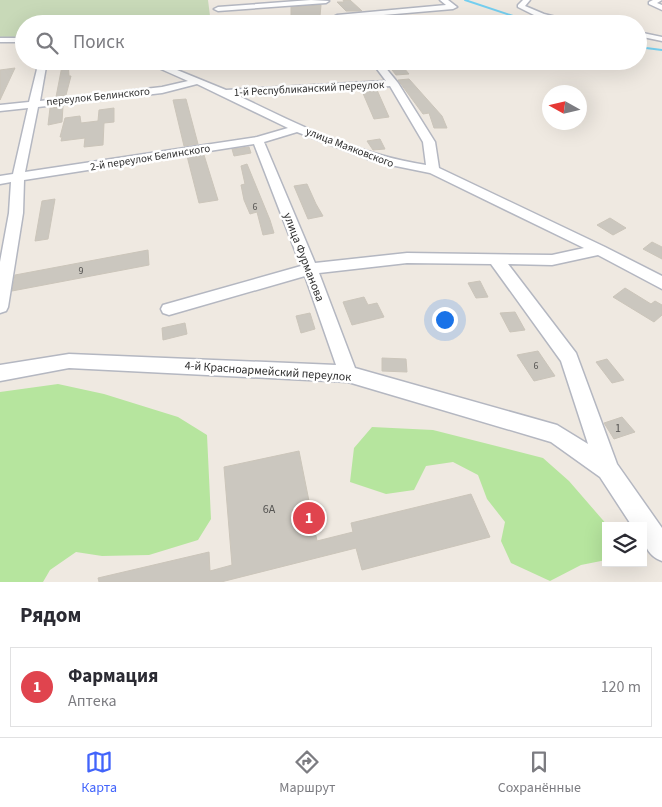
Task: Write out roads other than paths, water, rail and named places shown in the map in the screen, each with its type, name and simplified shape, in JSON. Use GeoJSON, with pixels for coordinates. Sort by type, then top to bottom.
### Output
{"type":"FeatureCollection","features":[{"type":"Feature","properties":{"kind":"street"},"geometry":{"type":"LineString","coordinates":[[216,0],[219,12],[326,0],[335,15]]}},
{"type":"Feature","properties":{"kind":"street"},"geometry":{"type":"LineString","coordinates":[[527,0],[520,6],[540,15]]}},
{"type":"Feature","properties":{"kind":"street"},"geometry":{"type":"LineString","coordinates":[[647,2],[659,0]]}},
{"type":"Feature","properties":{"kind":"street"},"geometry":{"type":"LineString","coordinates":[[387,15],[453,7],[448,1]]}},
{"type":"Feature","properties":{"kind":"street"},"geometry":{"type":"LineString","coordinates":[[647,2],[662,8]]}},
{"type":"Feature","properties":{"kind":"street"},"geometry":{"type":"LineString","coordinates":[[647,36],[662,39]]}},
{"type":"Feature","properties":{"kind":"street"},"geometry":{"type":"LineString","coordinates":[[0,40],[15,40]]}},
{"type":"Feature","properties":{"kind":"street"},"geometry":{"type":"LineString","coordinates":[[0,307],[16,213],[18,178],[41,70]]}},
{"type":"Feature","properties":{"kind":"street","name":"улица Маяковского"},"geometry":{"type":"LineString","coordinates":[[167,70],[226,94],[273,118],[380,161],[406,167],[433,170],[600,250],[662,283]]}},
{"type":"Feature","properties":{"kind":"street"},"geometry":{"type":"LineString","coordinates":[[382,70],[393,83],[428,142],[433,170]]}},
{"type":"Feature","properties":{"kind":"street","name":"переулок Белинского"},"geometry":{"type":"LineString","coordinates":[[0,108],[162,90],[195,82]]}},
{"type":"Feature","properties":{"kind":"street","name":"1-й Республиканский переулок"},"geometry":{"type":"LineString","coordinates":[[226,94],[393,83]]}},
{"type":"Feature","properties":{"kind":"street","name":"2-й переулок Белинского"},"geometry":{"type":"LineString","coordinates":[[0,180],[258,140],[298,128]]}},
{"type":"Feature","properties":{"kind":"street","name":"улица Фурманова"},"geometry":{"type":"LineString","coordinates":[[258,140],[310,269],[348,374]]}},
{"type":"Feature","properties":{"kind":"street"},"geometry":{"type":"LineString","coordinates":[[169,309],[310,269],[407,258],[552,260],[600,250]]}},
{"type":"Feature","properties":{"kind":"street"},"geometry":{"type":"LineString","coordinates":[[496,260],[569,358],[608,470],[662,550]]}},
{"type":"Feature","properties":{"kind":"street","name":"4-й Красноармейский переулок"},"geometry":{"type":"LineString","coordinates":[[0,373],[69,361],[348,374],[557,434],[608,470]]}},
{"type":"Feature","properties":{"kind":"waterway"},"geometry":{"type":"LineString","coordinates":[[465,0],[510,15]]}},
{"type":"Feature","properties":{"kind":"waterway"},"geometry":{"type":"LineString","coordinates":[[647,48],[662,50]]}},
{"type":"Feature","properties":{"kind":"place","name":"Фармация"},"geometry":{"type":"Point","coordinates":[309,518]}}]}
